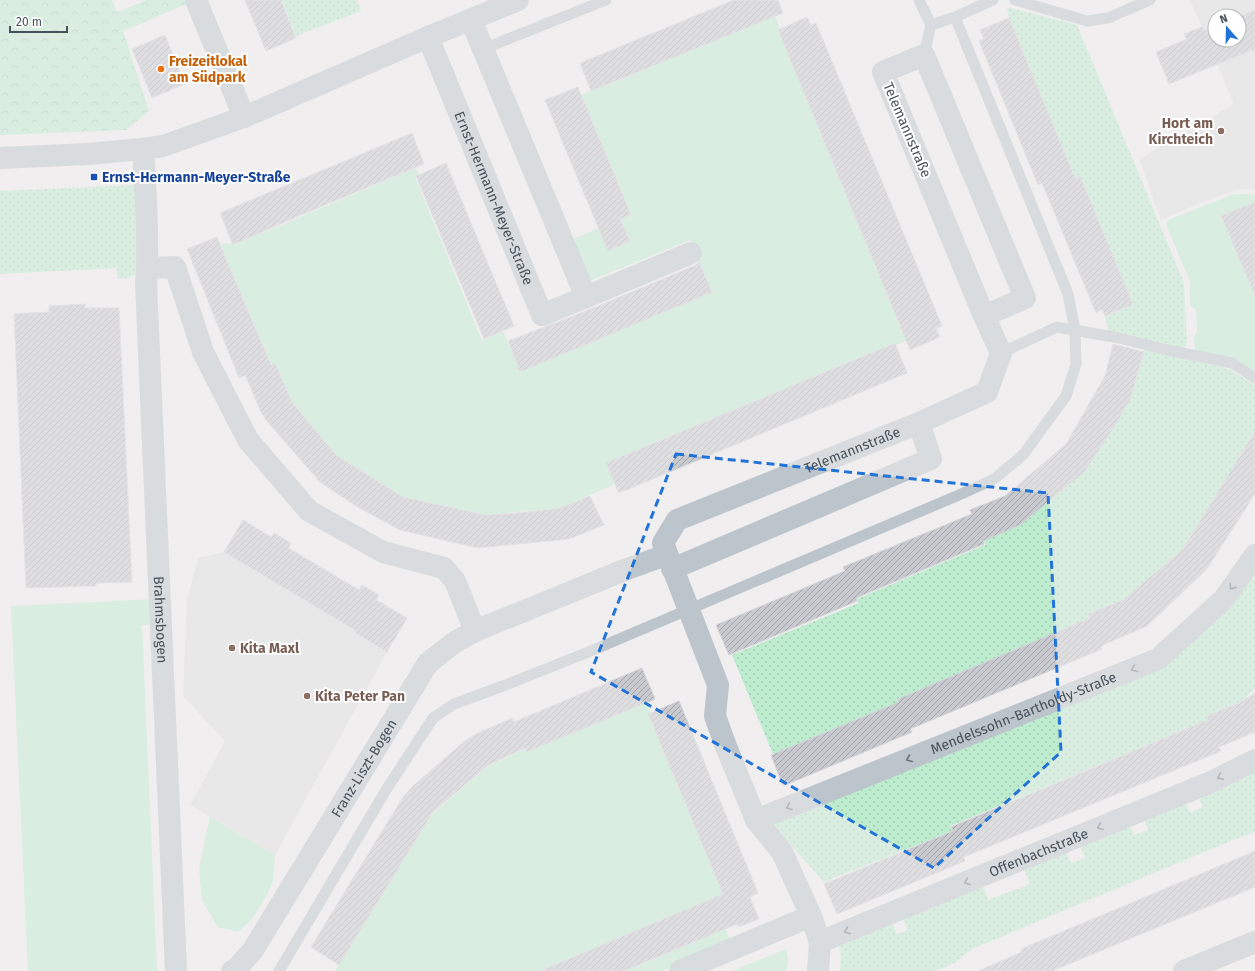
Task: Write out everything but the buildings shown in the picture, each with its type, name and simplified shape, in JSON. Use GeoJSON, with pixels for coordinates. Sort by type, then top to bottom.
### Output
{"type":"FeatureCollection","features":[{"type":"Feature","properties":{"kind":"street"},"geometry":{"type":"LineString","coordinates":[[196,0],[244,117]]}},
{"type":"Feature","properties":{"kind":"street"},"geometry":{"type":"LineString","coordinates":[[0,158],[87,154],[163,146],[244,117],[428,37],[518,0]]}},
{"type":"Feature","properties":{"kind":"street"},"geometry":{"type":"LineString","coordinates":[[471,20],[586,297]]}},
{"type":"Feature","properties":{"kind":"street","name":"Ernst-Hermann-Meyer-Straße"},"geometry":{"type":"LineString","coordinates":[[428,37],[542,315],[691,253]]}},
{"type":"Feature","properties":{"kind":"street"},"geometry":{"type":"LineString","coordinates":[[924,55],[1025,298],[984,316]]}},
{"type":"Feature","properties":{"kind":"street","name":"Telemannstraße"},"geometry":{"type":"LineString","coordinates":[[669,562],[663,543],[677,520],[919,423],[987,392],[1001,353],[984,316],[883,72],[924,55]]}},
{"type":"Feature","properties":{"kind":"street","name":"Brahmsbogen"},"geometry":{"type":"LineString","coordinates":[[143,149],[146,179],[148,268],[146,291],[176,971]]}},
{"type":"Feature","properties":{"kind":"street"},"geometry":{"type":"LineString","coordinates":[[148,268],[175,268],[203,352],[248,440],[309,511],[383,552],[444,568],[456,581],[475,631]]}},
{"type":"Feature","properties":{"kind":"street","name":"Franz-Liszt-Bogen"},"geometry":{"type":"LineString","coordinates":[[235,970],[253,950],[428,663],[455,642],[475,631],[627,569],[669,562],[931,459],[919,423]]}},
{"type":"Feature","properties":{"kind":"street","name":"Mendelssohn-Bartholdy-Straße"},"geometry":{"type":"LineString","coordinates":[[756,820],[1158,659],[1223,600],[1255,555]]}},
{"type":"Feature","properties":{"kind":"street"},"geometry":{"type":"LineString","coordinates":[[669,562],[718,685],[716,716],[725,744],[756,820],[782,852],[820,942],[818,971]]}},
{"type":"Feature","properties":{"kind":"street","name":"Offenbachstraße"},"geometry":{"type":"LineString","coordinates":[[820,942],[1211,782],[1255,760]]}},
{"type":"Feature","properties":{"kind":"street"},"geometry":{"type":"LineString","coordinates":[[680,971],[810,916]]}},
{"type":"Feature","properties":{"kind":"street"},"geometry":{"type":"LineString","coordinates":[[1184,971],[1255,942]]}},
{"type":"Feature","properties":{"kind":"lane"},"geometry":{"type":"LineString","coordinates":[[483,49],[606,0]]}},
{"type":"Feature","properties":{"kind":"lane"},"geometry":{"type":"LineString","coordinates":[[919,0],[931,25],[924,55]]}},
{"type":"Feature","properties":{"kind":"lane"},"geometry":{"type":"LineString","coordinates":[[931,25],[955,17],[993,0]]}},
{"type":"Feature","properties":{"kind":"lane"},"geometry":{"type":"LineString","coordinates":[[1015,0],[1087,21],[1108,18],[1150,0]]}},
{"type":"Feature","properties":{"kind":"lane"},"geometry":{"type":"LineString","coordinates":[[280,971],[386,790],[433,718],[454,704],[586,653],[994,479],[1023,455],[1066,396],[1076,364],[1075,330],[1068,294],[955,17]]}},
{"type":"Feature","properties":{"kind":"lane"},"geometry":{"type":"LineString","coordinates":[[1001,353],[1057,327],[1119,338],[1167,350],[1232,363],[1255,378]]}},
{"type":"Feature","properties":{"kind":"highlighted area"},"geometry":{"type":"Polygon","coordinates":[[[676,454],[1048,493],[1061,752],[934,868],[591,672],[676,454]]]}},
{"type":"Feature","properties":{"kind":"shaded area","name":"Hort am Kirchteich"},"geometry":{"type":"Polygon","coordinates":[[[1190,0],[1255,0],[1255,190],[1236,190],[1161,220],[1139,159],[1234,104],[1210,48],[1247,48],[1247,8],[1207,8],[1207,40],[1190,0]]]}},
{"type":"Feature","properties":{"kind":"shaded area","name":"Kita Peter Pan"},"geometry":{"type":"Polygon","coordinates":[[[243,520],[407,618],[275,855],[190,805],[225,741],[183,696],[187,599],[198,558],[224,552],[243,520]]]}},
{"type":"Feature","properties":{"kind":"green space"},"geometry":{"type":"Polygon","coordinates":[[[0,0],[112,0],[117,12],[147,0],[187,0],[189,3],[123,31],[149,111],[126,130],[0,135],[0,0]]]}},
{"type":"Feature","properties":{"kind":"green space"},"geometry":{"type":"Polygon","coordinates":[[[282,0],[357,0],[361,11],[296,36],[282,0]]]}},
{"type":"Feature","properties":{"kind":"green space"},"geometry":{"type":"Polygon","coordinates":[[[1007,7],[1077,25],[1184,284],[1187,344],[1184,348],[1180,349],[1108,331],[1105,316],[1133,304],[1080,176],[1075,178],[1009,18],[1007,7]]]}},
{"type":"Feature","properties":{"kind":"green space"},"geometry":{"type":"Polygon","coordinates":[[[775,16],[780,29],[778,30],[906,341],[896,345],[894,343],[606,463],[615,484],[560,508],[485,515],[403,497],[336,455],[292,402],[275,363],[271,365],[221,245],[227,243],[234,245],[416,168],[419,175],[415,177],[482,341],[503,331],[520,372],[712,292],[690,240],[590,281],[571,240],[630,215],[581,95],[775,16]]]}},
{"type":"Feature","properties":{"kind":"green space"},"geometry":{"type":"Polygon","coordinates":[[[136,185],[138,274],[128,278],[118,279],[117,268],[0,274],[0,191],[136,185]]]}},
{"type":"Feature","properties":{"kind":"green space"},"geometry":{"type":"Polygon","coordinates":[[[1234,194],[1255,195],[1255,202],[1222,216],[1255,297],[1255,375],[1195,351],[1194,337],[1197,332],[1196,310],[1190,305],[1190,282],[1166,224],[1168,220],[1234,194]]]}},
{"type":"Feature","properties":{"kind":"green space"},"geometry":{"type":"Polygon","coordinates":[[[1145,349],[1229,369],[1255,385],[1255,431],[1183,549],[1123,600],[1088,614],[1090,618],[898,699],[899,702],[773,754],[732,655],[859,603],[857,599],[985,545],[984,540],[1020,525],[1084,472],[1113,429],[1130,400],[1145,349]]]}},
{"type":"Feature","properties":{"kind":"green space"},"geometry":{"type":"Polygon","coordinates":[[[1255,555],[1255,689],[1242,701],[1207,716],[1208,720],[950,826],[952,831],[824,882],[767,816],[1158,659],[1255,555]]]}},
{"type":"Feature","properties":{"kind":"green space"},"geometry":{"type":"Polygon","coordinates":[[[156,599],[157,624],[142,625],[157,971],[28,971],[11,606],[156,599]]]}},
{"type":"Feature","properties":{"kind":"green space"},"geometry":{"type":"Polygon","coordinates":[[[647,702],[651,713],[648,714],[725,898],[712,899],[553,965],[555,971],[335,971],[431,816],[487,767],[525,749],[527,752],[647,702]]]}},
{"type":"Feature","properties":{"kind":"green space"},"geometry":{"type":"Polygon","coordinates":[[[1255,766],[1255,832],[972,949],[953,964],[935,971],[840,971],[841,954],[837,943],[891,920],[897,934],[908,930],[902,915],[982,883],[988,900],[1030,884],[1023,866],[1065,848],[1071,863],[1085,858],[1079,843],[1129,822],[1134,835],[1148,830],[1143,816],[1184,799],[1190,813],[1203,807],[1197,794],[1255,766]]]}},
{"type":"Feature","properties":{"kind":"green space"},"geometry":{"type":"Polygon","coordinates":[[[210,817],[275,855],[273,881],[266,897],[252,919],[238,932],[218,927],[202,900],[199,868],[210,817]]]}},
{"type":"Feature","properties":{"kind":"green space"},"geometry":{"type":"Polygon","coordinates":[[[725,929],[732,942],[662,971],[624,971],[725,929]]]}},
{"type":"Feature","properties":{"kind":"green space"},"geometry":{"type":"Polygon","coordinates":[[[786,949],[788,960],[787,971],[732,971],[786,949]]]}},
{"type":"Feature","properties":{"kind":"place","name":"Freizeitlokal am Südpark"},"geometry":{"type":"Point","coordinates":[161,69]}},
{"type":"Feature","properties":{"kind":"place","name":"Hort am Kirchteich"},"geometry":{"type":"Point","coordinates":[1221,131]}},
{"type":"Feature","properties":{"kind":"place","name":"Ernst-Hermann-Meyer-Straße"},"geometry":{"type":"Point","coordinates":[94,177]}},
{"type":"Feature","properties":{"kind":"place","name":"Kita Maxl"},"geometry":{"type":"Point","coordinates":[232,648]}},
{"type":"Feature","properties":{"kind":"place","name":"Kita Peter Pan"},"geometry":{"type":"Point","coordinates":[307,696]}}]}
